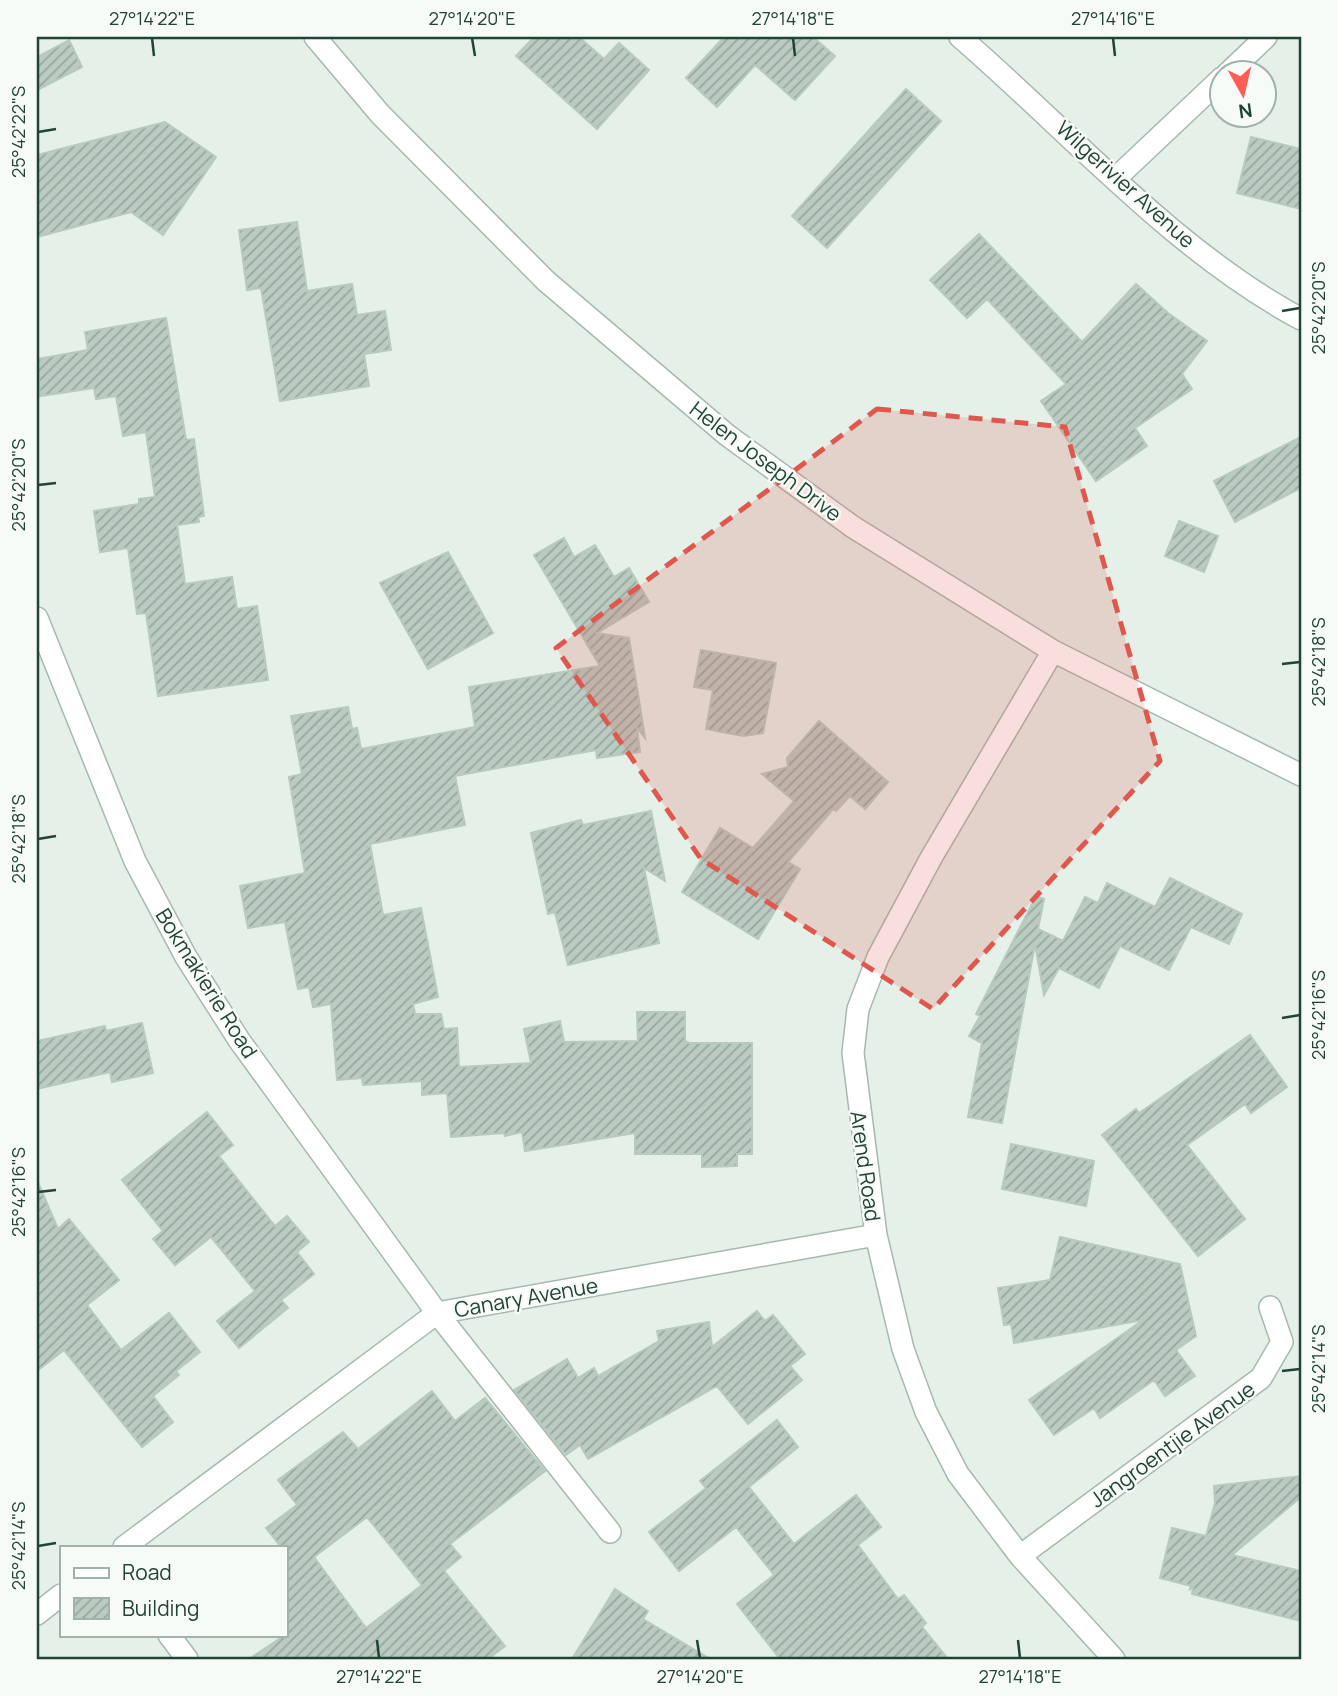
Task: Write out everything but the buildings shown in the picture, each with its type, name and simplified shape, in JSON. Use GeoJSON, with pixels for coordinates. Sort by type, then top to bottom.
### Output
{"type":"FeatureCollection","features":[{"type":"Feature","properties":{"kind":"street","name":"Helen Joseph Drive"},"geometry":{"type":"LineString","coordinates":[[315,37],[380,114],[546,281],[727,435],[853,527],[1054,651],[1301,775]]}},
{"type":"Feature","properties":{"kind":"street","name":"Wilgerivier Avenue"},"geometry":{"type":"LineString","coordinates":[[960,37],[1116,178],[1242,283],[1301,319]]}},
{"type":"Feature","properties":{"kind":"street"},"geometry":{"type":"LineString","coordinates":[[1242,60],[1266,37]]}},
{"type":"Feature","properties":{"kind":"street"},"geometry":{"type":"LineString","coordinates":[[1116,178],[1208,92]]}},
{"type":"Feature","properties":{"kind":"street","name":"Bokmakierie Road"},"geometry":{"type":"LineString","coordinates":[[37,618],[135,861],[186,957],[239,1040],[437,1313],[610,1532]]}},
{"type":"Feature","properties":{"kind":"street","name":"Arend Road"},"geometry":{"type":"LineString","coordinates":[[1054,651],[931,859],[878,957],[858,1009],[853,1053],[876,1235],[903,1349],[926,1412],[958,1474],[1020,1556],[1114,1659]]}},
{"type":"Feature","properties":{"kind":"street","name":"Canary Avenue"},"geometry":{"type":"LineString","coordinates":[[125,1546],[437,1313],[876,1235]]}},
{"type":"Feature","properties":{"kind":"street","name":"Jangroentjie Avenue"},"geometry":{"type":"LineString","coordinates":[[1020,1556],[1261,1378],[1282,1342],[1269,1307]]}},
{"type":"Feature","properties":{"kind":"street"},"geometry":{"type":"LineString","coordinates":[[37,1614],[60,1596]]}},
{"type":"Feature","properties":{"kind":"street"},"geometry":{"type":"LineString","coordinates":[[170,1636],[187,1659]]}},
{"type":"Feature","properties":{"kind":"highlighted area"},"geometry":{"type":"Polygon","coordinates":[[[877,409],[1065,427],[1160,761],[933,1009],[701,859],[556,648],[877,409]]]}}]}
